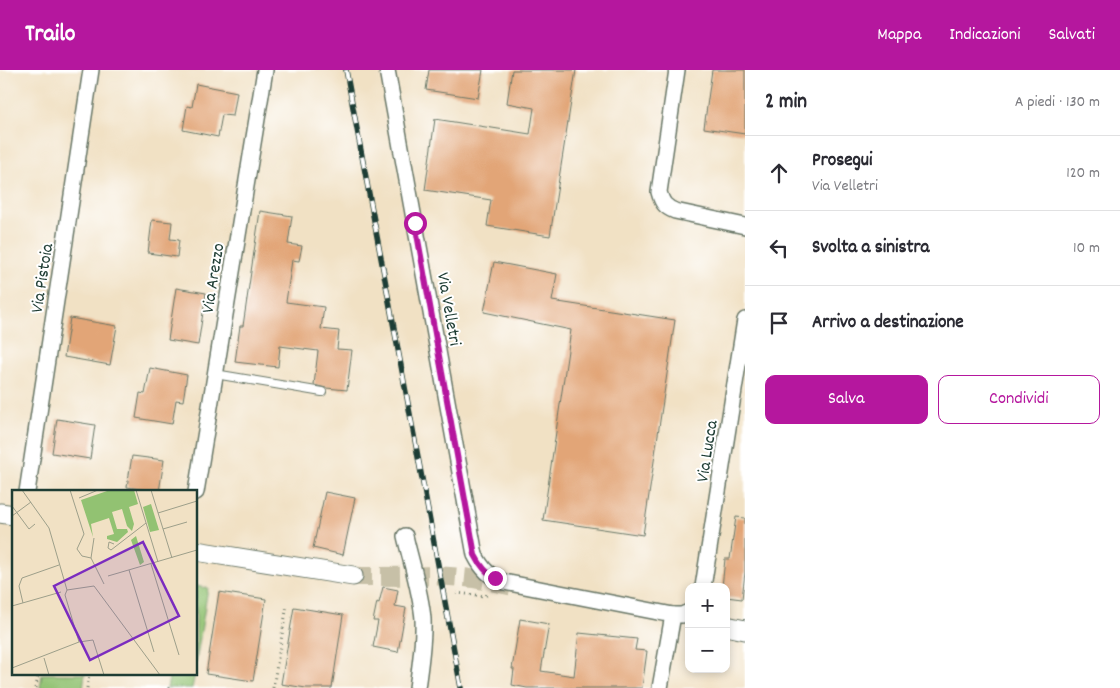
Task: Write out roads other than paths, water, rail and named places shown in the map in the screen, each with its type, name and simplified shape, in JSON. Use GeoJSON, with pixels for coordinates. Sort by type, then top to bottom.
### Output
{"type":"FeatureCollection","features":[{"type":"Feature","properties":{"kind":"street","name":"Via Pistoia"},"geometry":{"type":"LineString","coordinates":[[27,490],[92,70]]}},
{"type":"Feature","properties":{"kind":"street","name":"Via Arezzo"},"geometry":{"type":"LineString","coordinates":[[196,490],[265,70]]}},
{"type":"Feature","properties":{"kind":"street","name":"Via Velletri"},"geometry":{"type":"LineString","coordinates":[[387,70],[475,555],[480,565],[487,573],[504,582],[673,614]]}},
{"type":"Feature","properties":{"kind":"street"},"geometry":{"type":"LineString","coordinates":[[678,70],[659,192],[661,202],[675,211],[745,226]]}},
{"type":"Feature","properties":{"kind":"street","name":"Via Lucca"},"geometry":{"type":"LineString","coordinates":[[704,583],[745,320]]}},
{"type":"Feature","properties":{"kind":"street"},"geometry":{"type":"LineString","coordinates":[[405,536],[422,617],[422,647],[417,688]]}},
{"type":"Feature","properties":{"kind":"street"},"geometry":{"type":"LineString","coordinates":[[198,551],[353,576]]}},
{"type":"Feature","properties":{"kind":"street"},"geometry":{"type":"LineString","coordinates":[[660,688],[673,614],[685,613]]}},
{"type":"Feature","properties":{"kind":"street"},"geometry":{"type":"LineString","coordinates":[[730,627],[745,630]]}},
{"type":"Feature","properties":{"kind":"lane"},"geometry":{"type":"LineString","coordinates":[[215,374],[322,392]]}},
{"type":"Feature","properties":{"kind":"tunnel"},"geometry":{"type":"LineString","coordinates":[[353,576],[457,577],[511,586]]}},
{"type":"Feature","properties":{"kind":"railway"},"geometry":{"type":"LineString","coordinates":[[346,70],[461,688]]}}]}
